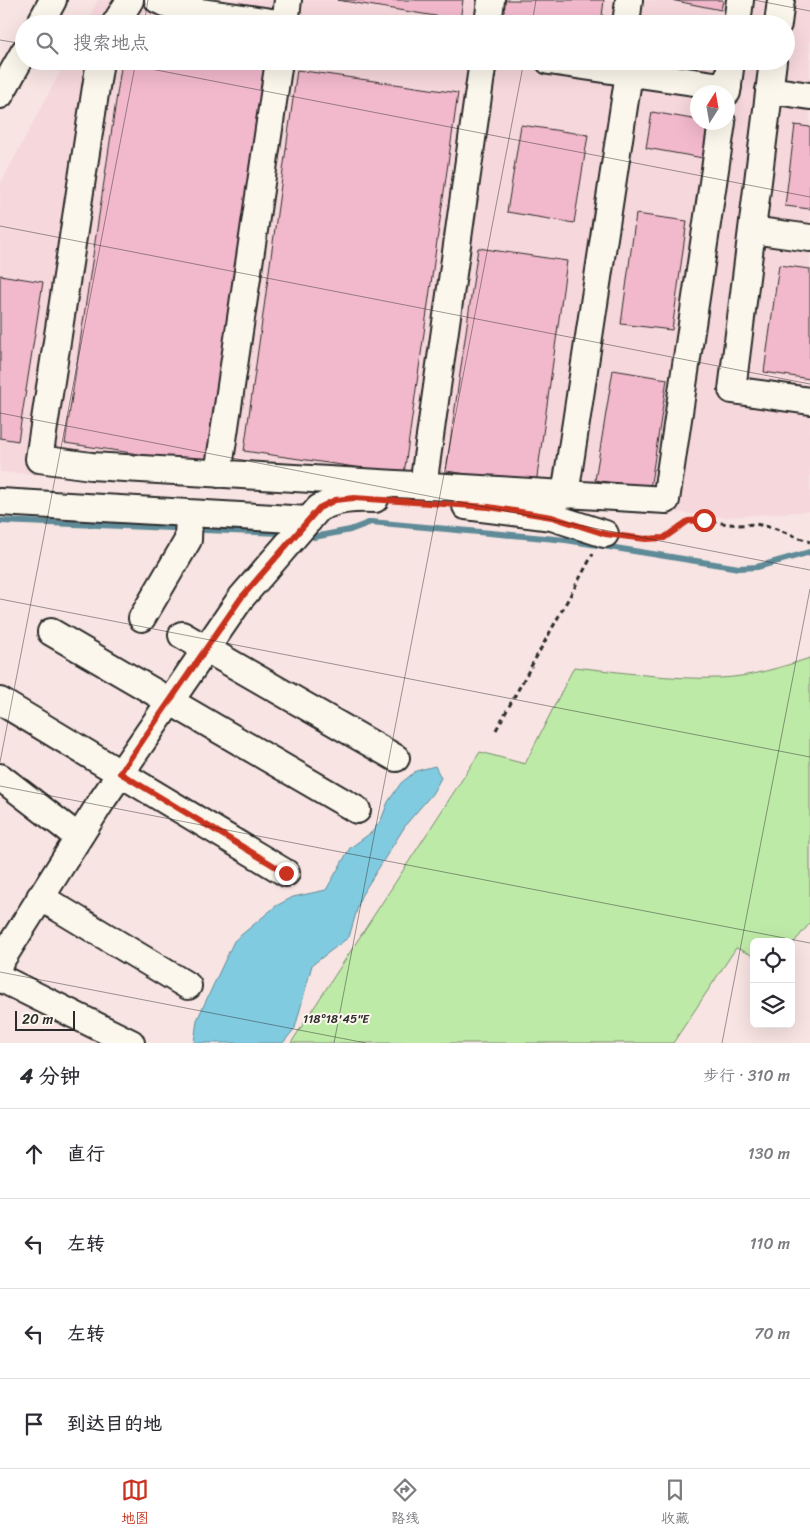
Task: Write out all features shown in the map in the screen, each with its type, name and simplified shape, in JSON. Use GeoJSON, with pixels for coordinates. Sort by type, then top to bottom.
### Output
{"type":"FeatureCollection","features":[{"type":"Feature","properties":{"kind":"street"},"geometry":{"type":"LineString","coordinates":[[45,15],[53,0]]}},
{"type":"Feature","properties":{"kind":"street"},"geometry":{"type":"LineString","coordinates":[[121,15],[130,0]]}},
{"type":"Feature","properties":{"kind":"street"},"geometry":{"type":"LineString","coordinates":[[286,15],[288,0]]}},
{"type":"Feature","properties":{"kind":"street"},"geometry":{"type":"LineString","coordinates":[[489,15],[491,0]]}},
{"type":"Feature","properties":{"kind":"street"},"geometry":{"type":"LineString","coordinates":[[627,15],[629,0]]}},
{"type":"Feature","properties":{"kind":"street"},"geometry":{"type":"LineString","coordinates":[[738,15],[740,0]]}},
{"type":"Feature","properties":{"kind":"street"},"geometry":{"type":"LineString","coordinates":[[779,15],[781,0]]}},
{"type":"Feature","properties":{"kind":"street"},"geometry":{"type":"LineString","coordinates":[[173,3],[237,15]]}},
{"type":"Feature","properties":{"kind":"street"},"geometry":{"type":"LineString","coordinates":[[0,95],[15,68]]}},
{"type":"Feature","properties":{"kind":"street"},"geometry":{"type":"LineString","coordinates":[[99,70],[39,459],[91,466],[666,500],[721,130]]}},
{"type":"Feature","properties":{"kind":"street"},"geometry":{"type":"LineString","coordinates":[[218,474],[278,70]]}},
{"type":"Feature","properties":{"kind":"street"},"geometry":{"type":"LineString","coordinates":[[423,486],[482,70]]}},
{"type":"Feature","properties":{"kind":"street"},"geometry":{"type":"LineString","coordinates":[[565,495],[622,70]]}},
{"type":"Feature","properties":{"kind":"street"},"geometry":{"type":"LineString","coordinates":[[632,70],[703,85]]}},
{"type":"Feature","properties":{"kind":"street"},"geometry":{"type":"LineString","coordinates":[[728,85],[730,70]]}},
{"type":"Feature","properties":{"kind":"street"},"geometry":{"type":"LineString","coordinates":[[772,70],[732,390],[810,401]]}},
{"type":"Feature","properties":{"kind":"street"},"geometry":{"type":"LineString","coordinates":[[769,90],[810,96]]}},
{"type":"Feature","properties":{"kind":"street"},"geometry":{"type":"LineString","coordinates":[[752,230],[810,238]]}},
{"type":"Feature","properties":{"kind":"street"},"geometry":{"type":"LineString","coordinates":[[0,962],[40,896],[120,773],[241,598],[319,508],[335,500],[354,498],[489,507],[552,517],[605,534]]}},
{"type":"Feature","properties":{"kind":"street"},"geometry":{"type":"LineString","coordinates":[[0,502],[309,520]]}},
{"type":"Feature","properties":{"kind":"street"},"geometry":{"type":"LineString","coordinates":[[142,618],[188,540],[189,513]]}},
{"type":"Feature","properties":{"kind":"street"},"geometry":{"type":"LineString","coordinates":[[51,632],[357,810]]}},
{"type":"Feature","properties":{"kind":"street"},"geometry":{"type":"LineString","coordinates":[[182,635],[396,758]]}},
{"type":"Feature","properties":{"kind":"street"},"geometry":{"type":"LineString","coordinates":[[0,701],[286,873]]}},
{"type":"Feature","properties":{"kind":"street"},"geometry":{"type":"LineString","coordinates":[[0,777],[78,837]]}},
{"type":"Feature","properties":{"kind":"street"},"geometry":{"type":"LineString","coordinates":[[40,896],[188,986]]}},
{"type":"Feature","properties":{"kind":"street"},"geometry":{"type":"LineString","coordinates":[[0,978],[131,1043]]}},
{"type":"Feature","properties":{"kind":"path"},"geometry":{"type":"LineString","coordinates":[[496,730],[605,534],[646,539],[664,538],[688,521],[704,520],[738,525],[755,524],[774,528],[810,542]]}},
{"type":"Feature","properties":{"kind":"shaded area"},"geometry":{"type":"Polygon","coordinates":[[[98,0],[810,0],[810,511],[726,517],[673,512],[0,472],[0,185],[61,70],[795,70],[795,15],[90,15],[98,0]]]}},
{"type":"Feature","properties":{"kind":"green space"},"geometry":{"type":"Polygon","coordinates":[[[810,658],[810,923],[795,941],[795,938],[750,938],[750,954],[736,948],[673,1043],[291,1043],[480,752],[525,764],[574,667],[665,677],[702,678],[754,674],[810,658]]]}},
{"type":"Feature","properties":{"kind":"water"},"geometry":{"type":"Polygon","coordinates":[[[435,766],[441,778],[432,794],[407,823],[361,896],[349,937],[312,965],[295,1028],[283,1043],[194,1043],[197,1020],[234,941],[276,906],[293,897],[326,890],[350,848],[372,832],[381,820],[388,802],[401,783],[416,771],[435,766]]]}},
{"type":"Feature","properties":{"kind":"building"},"geometry":{"type":"Polygon","coordinates":[[[337,0],[463,0],[461,15],[429,15],[337,0]]]}},
{"type":"Feature","properties":{"kind":"building"},"geometry":{"type":"Polygon","coordinates":[[[503,0],[604,0],[602,15],[501,15],[503,0]]]}},
{"type":"Feature","properties":{"kind":"building"},"geometry":{"type":"Polygon","coordinates":[[[671,0],[723,0],[721,10],[671,0]]]}},
{"type":"Feature","properties":{"kind":"building"},"geometry":{"type":"Polygon","coordinates":[[[121,70],[264,70],[206,464],[65,443],[121,70]]]}},
{"type":"Feature","properties":{"kind":"building"},"geometry":{"type":"Polygon","coordinates":[[[297,70],[458,93],[404,474],[244,451],[297,70]]]}},
{"type":"Feature","properties":{"kind":"building"},"geometry":{"type":"Polygon","coordinates":[[[652,112],[690,119],[690,130],[708,130],[703,158],[646,148],[652,112]]]}},
{"type":"Feature","properties":{"kind":"building"},"geometry":{"type":"Polygon","coordinates":[[[521,125],[588,135],[574,223],[507,212],[521,125]]]}},
{"type":"Feature","properties":{"kind":"building"},"geometry":{"type":"Polygon","coordinates":[[[795,125],[810,127],[810,209],[785,206],[795,125]]]}},
{"type":"Feature","properties":{"kind":"building"},"geometry":{"type":"Polygon","coordinates":[[[636,214],[687,221],[672,330],[621,324],[636,214]]]}},
{"type":"Feature","properties":{"kind":"building"},"geometry":{"type":"Polygon","coordinates":[[[478,248],[567,261],[536,484],[446,471],[478,248]]]}},
{"type":"Feature","properties":{"kind":"building"},"geometry":{"type":"Polygon","coordinates":[[[779,265],[810,269],[810,379],[764,372],[779,265]]]}},
{"type":"Feature","properties":{"kind":"building"},"geometry":{"type":"Polygon","coordinates":[[[0,275],[43,282],[18,441],[0,438],[0,275]]]}},
{"type":"Feature","properties":{"kind":"building"},"geometry":{"type":"Polygon","coordinates":[[[613,370],[667,379],[650,489],[595,480],[613,370]]]}},
{"type":"Feature","properties":{"kind":"waterway"},"geometry":{"type":"LineString","coordinates":[[0,521],[172,528]]}},
{"type":"Feature","properties":{"kind":"waterway"},"geometry":{"type":"LineString","coordinates":[[314,537],[350,530],[371,522],[566,540],[739,568],[757,567],[810,552]]}},
{"type":"Feature","properties":{"kind":"waterway"},"geometry":{"type":"LineString","coordinates":[[205,530],[283,533]]}},
{"type":"Feature","properties":{"kind":"route"},"geometry":{"type":"LineString","coordinates":[[286,873],[120,773],[241,598],[319,508],[335,500],[354,498],[489,507],[552,517],[605,534],[646,539],[664,538],[688,521],[704,520]]}}]}
